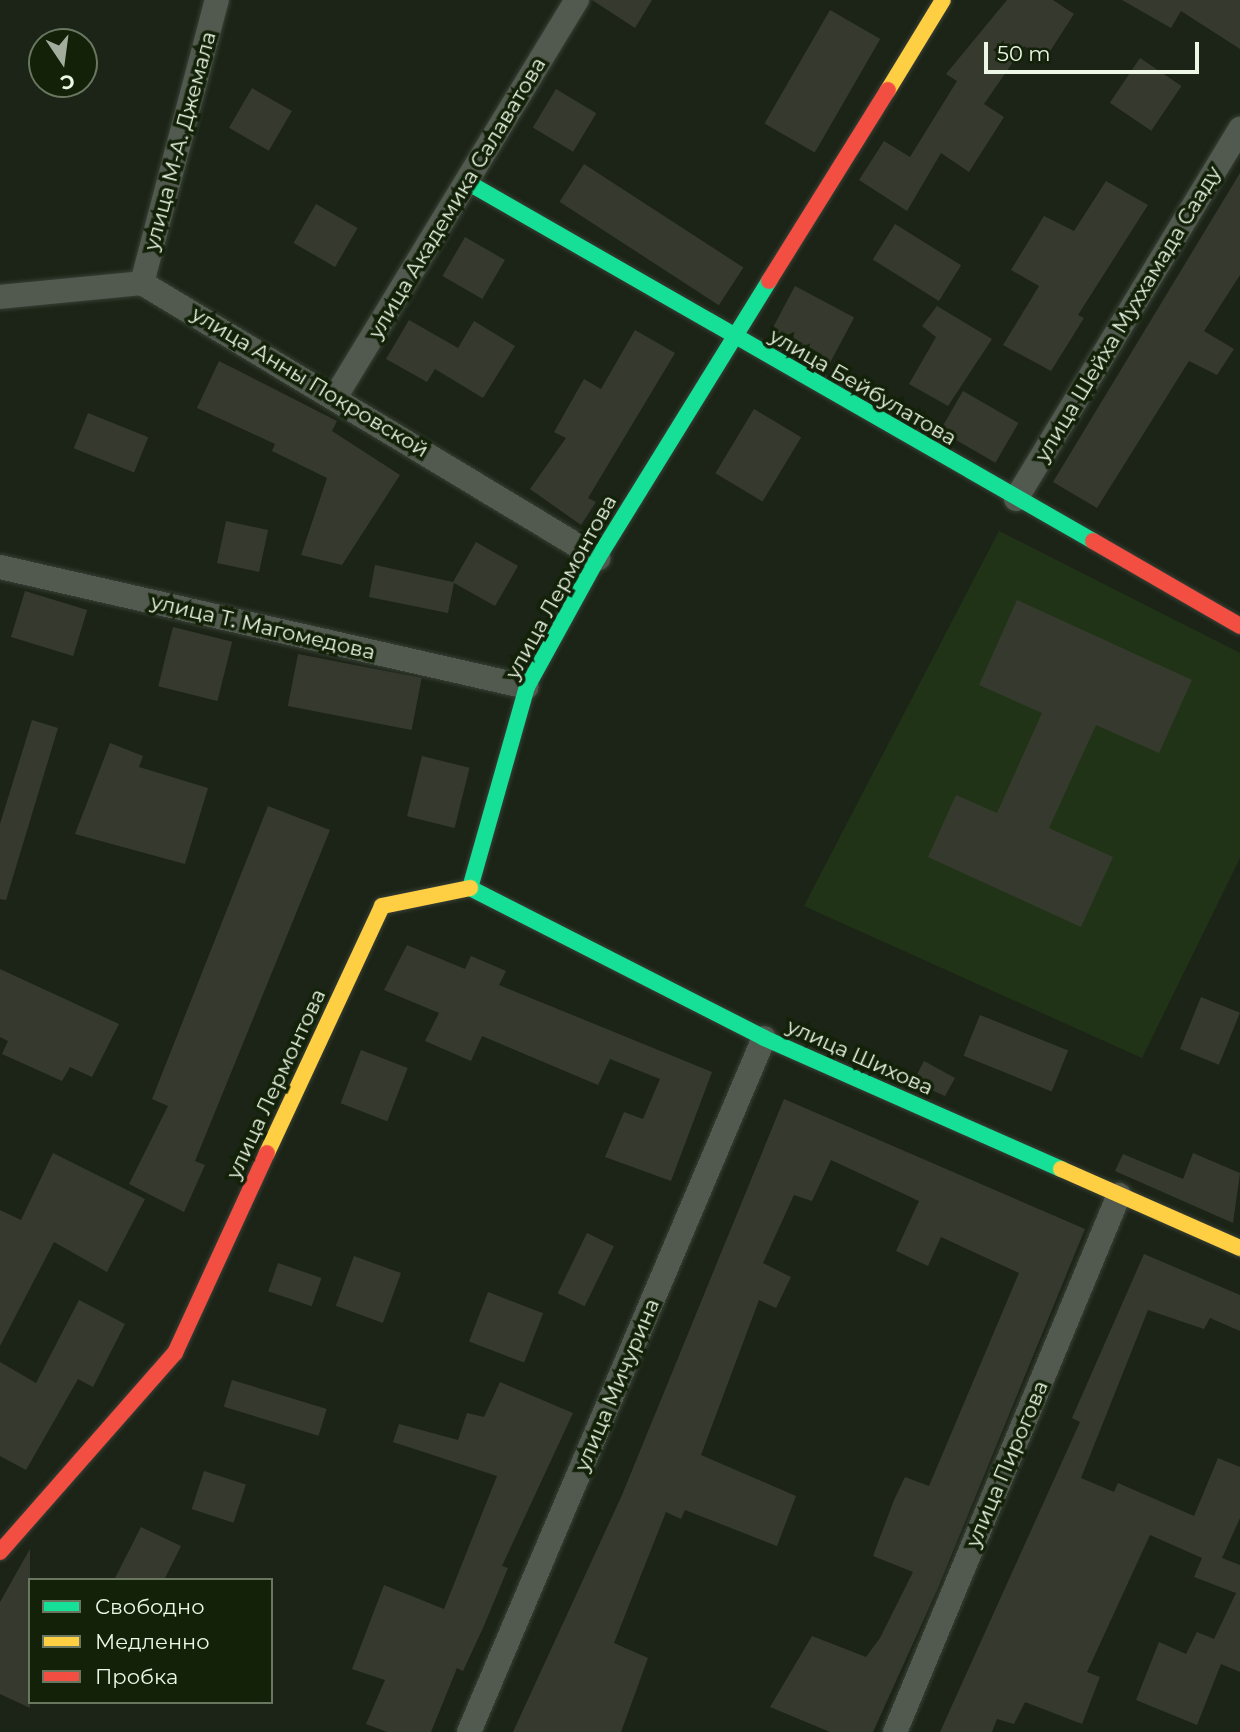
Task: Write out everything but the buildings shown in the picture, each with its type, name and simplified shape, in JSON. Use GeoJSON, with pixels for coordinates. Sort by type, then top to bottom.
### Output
{"type":"FeatureCollection","features":[{"type":"Feature","properties":{"kind":"street","name":"улица М-А. Джемала"},"geometry":{"type":"LineString","coordinates":[[142,283],[217,0]]}},
{"type":"Feature","properties":{"kind":"street","name":"улица Академика Салаватова"},"geometry":{"type":"LineString","coordinates":[[336,396],[577,0]]}},
{"type":"Feature","properties":{"kind":"street","name":"улица Лермонтова"},"geometry":{"type":"LineString","coordinates":[[0,1552],[175,1353],[382,906],[470,888],[527,687],[598,558],[943,0]]}},
{"type":"Feature","properties":{"kind":"street","name":"улица Шейха Муххамада Сааду"},"geometry":{"type":"LineString","coordinates":[[1016,499],[1240,129]]}},
{"type":"Feature","properties":{"kind":"street","name":"улица Бейбулатова"},"geometry":{"type":"LineString","coordinates":[[467,182],[1240,626]]}},
{"type":"Feature","properties":{"kind":"street"},"geometry":{"type":"LineString","coordinates":[[0,297],[142,283]]}},
{"type":"Feature","properties":{"kind":"street","name":"улица Анны Покровской"},"geometry":{"type":"LineString","coordinates":[[142,283],[336,396],[598,558]]}},
{"type":"Feature","properties":{"kind":"street","name":"улица Т. Магомедова"},"geometry":{"type":"LineString","coordinates":[[0,567],[527,687]]}},
{"type":"Feature","properties":{"kind":"street","name":"улица Шихова"},"geometry":{"type":"LineString","coordinates":[[470,888],[764,1038],[1240,1248]]}},
{"type":"Feature","properties":{"kind":"street","name":"улица Мичурина"},"geometry":{"type":"LineString","coordinates":[[469,1732],[764,1038]]}},
{"type":"Feature","properties":{"kind":"street","name":"улица Пирогова"},"geometry":{"type":"LineString","coordinates":[[895,1732],[1119,1195]]}},
{"type":"Feature","properties":{"kind":"shaded area"},"geometry":{"type":"Polygon","coordinates":[[[999,531],[1240,653],[1240,858],[1142,1058],[804,906],[999,531]]]}},
{"type":"Feature","properties":{"kind":"traffic: fast"},"geometry":{"type":"LineString","coordinates":[[467,182],[1093,541]]}},
{"type":"Feature","properties":{"kind":"traffic: fast"},"geometry":{"type":"LineString","coordinates":[[470,888],[527,687],[598,558],[769,281]]}},
{"type":"Feature","properties":{"kind":"traffic: fast"},"geometry":{"type":"LineString","coordinates":[[470,888],[764,1038],[1061,1169]]}},
{"type":"Feature","properties":{"kind":"traffic: slow"},"geometry":{"type":"LineString","coordinates":[[888,90],[943,0]]}},
{"type":"Feature","properties":{"kind":"traffic: slow"},"geometry":{"type":"LineString","coordinates":[[267,1153],[382,906],[470,888]]}},
{"type":"Feature","properties":{"kind":"traffic: slow"},"geometry":{"type":"LineString","coordinates":[[1061,1169],[1240,1248]]}},
{"type":"Feature","properties":{"kind":"traffic: jam"},"geometry":{"type":"LineString","coordinates":[[769,281],[888,90]]}},
{"type":"Feature","properties":{"kind":"traffic: jam"},"geometry":{"type":"LineString","coordinates":[[1093,541],[1240,626]]}},
{"type":"Feature","properties":{"kind":"traffic: jam"},"geometry":{"type":"LineString","coordinates":[[0,1552],[175,1353],[267,1153]]}}]}
